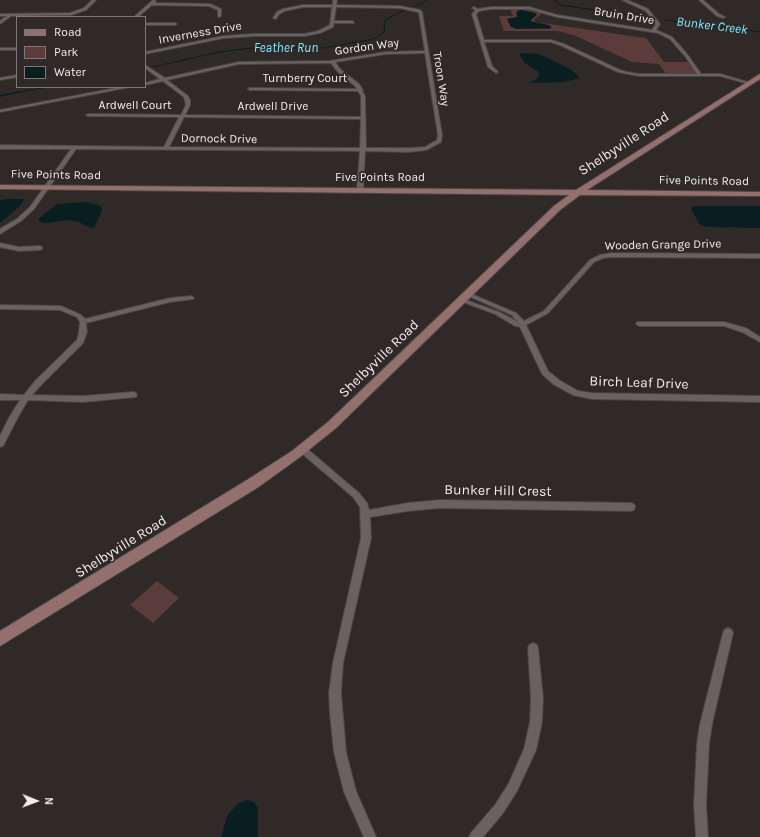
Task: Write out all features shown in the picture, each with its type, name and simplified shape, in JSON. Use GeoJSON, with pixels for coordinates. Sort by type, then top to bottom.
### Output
{"type":"FeatureCollection","features":[{"type":"Feature","properties":{"kind":"main road","name":"Shelbyville Road"},"geometry":{"type":"LineString","coordinates":[[0,639],[247,487],[302,449],[332,425],[557,208],[578,192],[760,76]]}},
{"type":"Feature","properties":{"kind":"main road","name":"Five Points Road"},"geometry":{"type":"LineString","coordinates":[[0,187],[760,194]]}},
{"type":"Feature","properties":{"kind":"street"},"geometry":{"type":"LineString","coordinates":[[0,15],[71,15],[85,9],[94,0]]}},
{"type":"Feature","properties":{"kind":"street"},"geometry":{"type":"LineString","coordinates":[[335,0],[332,22],[353,22]]}},
{"type":"Feature","properties":{"kind":"street"},"geometry":{"type":"LineString","coordinates":[[624,0],[647,10],[658,24],[654,30]]}},
{"type":"Feature","properties":{"kind":"street"},"geometry":{"type":"LineString","coordinates":[[701,0],[718,15],[723,17]]}},
{"type":"Feature","properties":{"kind":"street"},"geometry":{"type":"LineString","coordinates":[[137,16],[154,2],[210,5],[220,10],[219,16]]}},
{"type":"Feature","properties":{"kind":"street"},"geometry":{"type":"LineString","coordinates":[[275,18],[280,11],[292,7],[334,6]]}},
{"type":"Feature","properties":{"kind":"street","name":"Troon Way"},"geometry":{"type":"LineString","coordinates":[[334,6],[406,7],[419,11],[440,135],[437,142]]}},
{"type":"Feature","properties":{"kind":"street","name":"Bruin Drive"},"geometry":{"type":"LineString","coordinates":[[482,41],[474,14],[476,9],[529,8],[557,16],[654,30],[665,34],[671,38],[686,55],[700,75]]}},
{"type":"Feature","properties":{"kind":"street"},"geometry":{"type":"LineString","coordinates":[[0,23],[10,15]]}},
{"type":"Feature","properties":{"kind":"street","name":"Inverness Drive"},"geometry":{"type":"LineString","coordinates":[[146,53],[228,36],[308,34],[326,30],[331,27],[332,22]]}},
{"type":"Feature","properties":{"kind":"street"},"geometry":{"type":"LineString","coordinates":[[146,24],[175,24]]}},
{"type":"Feature","properties":{"kind":"street"},"geometry":{"type":"LineString","coordinates":[[496,72],[490,67],[482,41],[551,41],[619,71],[639,75],[728,76],[751,81]]}},
{"type":"Feature","properties":{"kind":"street"},"geometry":{"type":"LineString","coordinates":[[0,49],[16,49]]}},
{"type":"Feature","properties":{"kind":"street","name":"Gordon Way"},"geometry":{"type":"LineString","coordinates":[[146,84],[239,63],[332,62],[390,52],[427,52]]}},
{"type":"Feature","properties":{"kind":"street"},"geometry":{"type":"LineString","coordinates":[[332,62],[338,70],[361,90],[363,96],[364,150],[360,190]]}},
{"type":"Feature","properties":{"kind":"street"},"geometry":{"type":"LineString","coordinates":[[146,67],[188,98],[189,103],[166,148]]}},
{"type":"Feature","properties":{"kind":"street"},"geometry":{"type":"LineString","coordinates":[[0,79],[16,76]]}},
{"type":"Feature","properties":{"kind":"street"},"geometry":{"type":"LineString","coordinates":[[0,112],[123,88]]}},
{"type":"Feature","properties":{"kind":"street","name":"Turnberry Court"},"geometry":{"type":"LineString","coordinates":[[250,89],[361,90]]}},
{"type":"Feature","properties":{"kind":"street","name":"Ardwell Court"},"geometry":{"type":"LineString","coordinates":[[88,115],[182,116]]}},
{"type":"Feature","properties":{"kind":"street","name":"Ardwell Drive"},"geometry":{"type":"LineString","coordinates":[[182,116],[363,118]]}},
{"type":"Feature","properties":{"kind":"street","name":"Dornock Drive"},"geometry":{"type":"LineString","coordinates":[[0,147],[416,150],[426,148],[437,142]]}},
{"type":"Feature","properties":{"kind":"street"},"geometry":{"type":"LineString","coordinates":[[0,232],[28,212],[75,147]]}},
{"type":"Feature","properties":{"kind":"street"},"geometry":{"type":"LineString","coordinates":[[0,246],[19,249],[40,248]]}},
{"type":"Feature","properties":{"kind":"street","name":"Wooden Grange Drive"},"geometry":{"type":"LineString","coordinates":[[519,325],[546,312],[592,261],[602,256],[760,256]]}},
{"type":"Feature","properties":{"kind":"street"},"geometry":{"type":"LineString","coordinates":[[464,297],[519,325]]}},
{"type":"Feature","properties":{"kind":"street"},"geometry":{"type":"LineString","coordinates":[[83,322],[170,300],[191,298]]}},
{"type":"Feature","properties":{"kind":"street"},"geometry":{"type":"LineString","coordinates":[[0,307],[61,308],[79,316],[83,322],[83,332],[80,341],[38,383],[25,399],[0,444]]}},
{"type":"Feature","properties":{"kind":"street"},"geometry":{"type":"LineString","coordinates":[[639,324],[724,324],[744,330],[760,340]]}},
{"type":"Feature","properties":{"kind":"street","name":"Birch Leaf Drive"},"geometry":{"type":"LineString","coordinates":[[519,325],[529,338],[545,372],[556,382],[576,393],[592,396],[760,398]]}},
{"type":"Feature","properties":{"kind":"street"},"geometry":{"type":"LineString","coordinates":[[0,397],[25,399],[83,399],[133,395]]}},
{"type":"Feature","properties":{"kind":"street"},"geometry":{"type":"LineString","coordinates":[[302,449],[356,495],[364,506],[366,538],[338,663],[335,693],[340,752],[350,792],[370,837]]}},
{"type":"Feature","properties":{"kind":"street","name":"Bunker Hill Crest"},"geometry":{"type":"LineString","coordinates":[[365,514],[408,507],[440,504],[631,507]]}},
{"type":"Feature","properties":{"kind":"street"},"geometry":{"type":"LineString","coordinates":[[702,837],[700,805],[703,744],[728,633]]}},
{"type":"Feature","properties":{"kind":"street"},"geometry":{"type":"LineString","coordinates":[[475,837],[499,809],[513,787],[530,750],[536,722],[537,698],[533,648]]}},
{"type":"Feature","properties":{"kind":"green space"},"geometry":{"type":"Polygon","coordinates":[[[510,9],[531,9],[543,13],[534,19],[536,22],[645,38],[664,62],[688,62],[696,73],[666,74],[659,64],[632,62],[576,36],[558,31],[504,31],[499,16],[513,16],[510,9]],[[521,10],[516,13],[517,17],[509,18],[510,26],[513,28],[551,28],[530,21],[537,15],[535,12],[521,10]]]}},
{"type":"Feature","properties":{"kind":"green space"},"geometry":{"type":"Polygon","coordinates":[[[157,581],[179,598],[153,623],[130,605],[157,581]]]}},
{"type":"Feature","properties":{"kind":"water"},"geometry":{"type":"Polygon","coordinates":[[[521,10],[537,14],[530,21],[549,25],[552,28],[517,29],[511,27],[507,19],[517,17],[517,11],[521,10]]]}},
{"type":"Feature","properties":{"kind":"water"},"geometry":{"type":"Polygon","coordinates":[[[519,54],[539,54],[570,69],[580,78],[564,82],[530,83],[539,77],[539,72],[525,63],[519,54]]]}},
{"type":"Feature","properties":{"kind":"water"},"geometry":{"type":"Polygon","coordinates":[[[24,199],[21,205],[0,223],[0,200],[24,199]]]}},
{"type":"Feature","properties":{"kind":"water"},"geometry":{"type":"Polygon","coordinates":[[[88,202],[101,206],[102,210],[93,228],[79,222],[68,220],[47,223],[41,222],[38,219],[57,204],[88,202]]]}},
{"type":"Feature","properties":{"kind":"water"},"geometry":{"type":"Polygon","coordinates":[[[693,206],[760,206],[760,228],[708,227],[700,225],[691,209],[693,206]]]}},
{"type":"Feature","properties":{"kind":"water"},"geometry":{"type":"Polygon","coordinates":[[[247,800],[254,802],[258,808],[258,837],[221,837],[228,814],[239,803],[247,800]]]}},
{"type":"Feature","properties":{"kind":"waterway","name":"Feather Run"},"geometry":{"type":"LineString","coordinates":[[415,6],[428,0]]}},
{"type":"Feature","properties":{"kind":"waterway","name":"Bunker Creek"},"geometry":{"type":"LineString","coordinates":[[554,0],[560,5],[644,17]]}},
{"type":"Feature","properties":{"kind":"waterway","name":"Feather Run"},"geometry":{"type":"LineString","coordinates":[[153,67],[219,52],[251,48],[324,48],[374,39],[384,32],[385,20],[404,10]]}},
{"type":"Feature","properties":{"kind":"waterway","name":"Bunker Creek"},"geometry":{"type":"LineString","coordinates":[[664,20],[760,32]]}},
{"type":"Feature","properties":{"kind":"waterway","name":"Feather Run"},"geometry":{"type":"LineString","coordinates":[[16,93],[42,88]]}},
{"type":"Feature","properties":{"kind":"waterway","name":"Feather Run"},"geometry":{"type":"LineString","coordinates":[[0,96],[16,93]]}}]}
